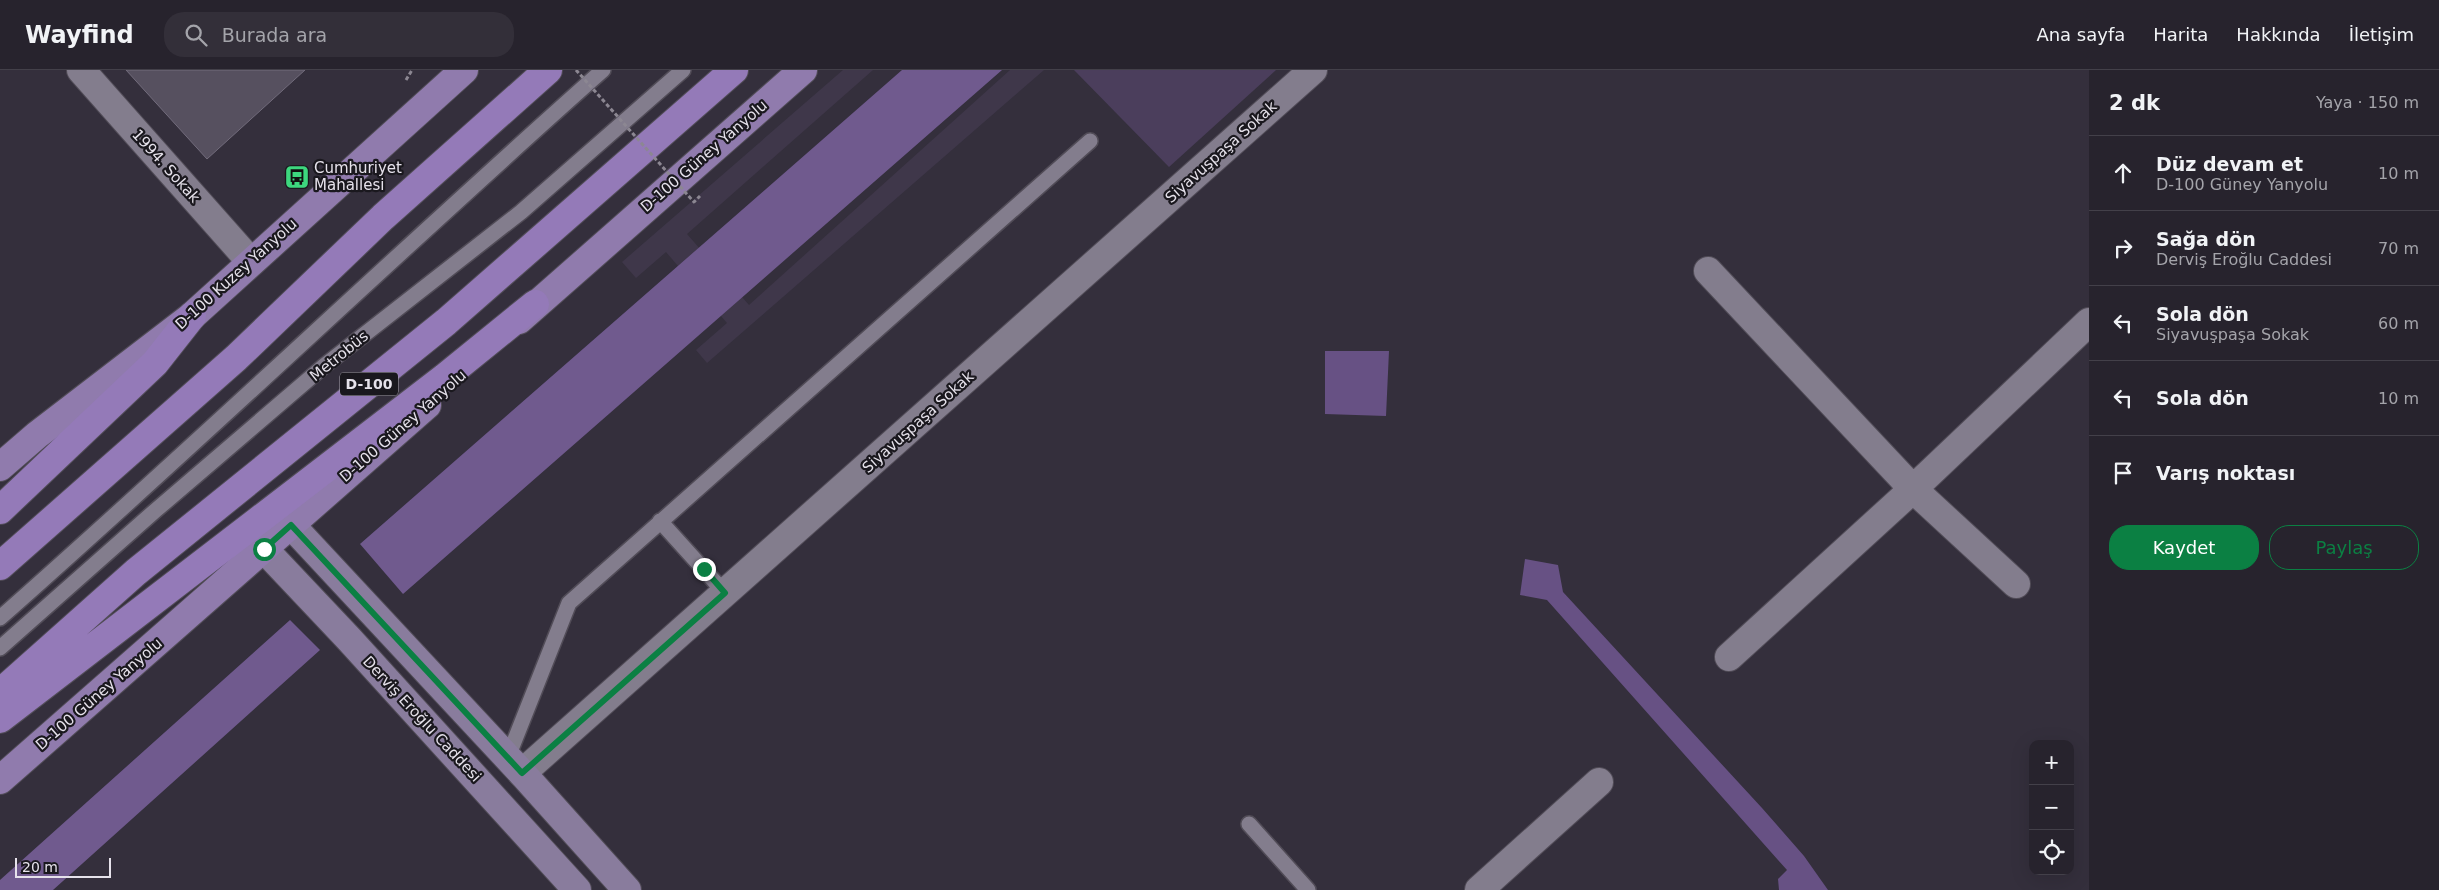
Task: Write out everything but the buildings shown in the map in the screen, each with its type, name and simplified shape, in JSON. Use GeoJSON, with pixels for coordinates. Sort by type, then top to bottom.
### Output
{"type":"FeatureCollection","features":[{"type":"Feature","properties":{"kind":"highway"},"geometry":{"type":"LineString","coordinates":[[0,566],[236,358],[383,216],[548,70]]}},
{"type":"Feature","properties":{"kind":"highway","name":"D-100"},"geometry":{"type":"LineString","coordinates":[[0,693],[136,572],[446,322],[734,70]]}},
{"type":"Feature","properties":{"kind":"highway"},"geometry":{"type":"LineString","coordinates":[[0,719],[422,394],[535,304]]}},
{"type":"Feature","properties":{"kind":"highway"},"geometry":{"type":"LineString","coordinates":[[0,510],[155,363],[192,316]]}},
{"type":"Feature","properties":{"kind":"main road","name":"D-100 Kuzey Yanyolu"},"geometry":{"type":"LineString","coordinates":[[0,467],[37,435],[192,316],[464,70]]}},
{"type":"Feature","properties":{"kind":"main road","name":"D-100 Güney Yanyolu"},"geometry":{"type":"LineString","coordinates":[[0,780],[483,355],[535,304],[803,70]]}},
{"type":"Feature","properties":{"kind":"main road"},"geometry":{"type":"LineString","coordinates":[[291,525],[515,765],[627,890]]}},
{"type":"Feature","properties":{"kind":"main road","name":"Derviş Eroğlu Caddesi"},"geometry":{"type":"LineString","coordinates":[[264,549],[494,798],[569,887]]}},
{"type":"Feature","properties":{"kind":"main road"},"geometry":{"type":"LineString","coordinates":[[494,798],[515,765]]}},
{"type":"Feature","properties":{"kind":"main road"},"geometry":{"type":"LineString","coordinates":[[569,887],[596,856]]}},
{"type":"Feature","properties":{"kind":"street","name":"1994. Sokak"},"geometry":{"type":"LineString","coordinates":[[81,70],[251,262]]}},
{"type":"Feature","properties":{"kind":"street","name":"Siyavuşpaşa Sokak"},"geometry":{"type":"LineString","coordinates":[[515,765],[725,593],[1313,70]]}},
{"type":"Feature","properties":{"kind":"street"},"geometry":{"type":"LineString","coordinates":[[1708,272],[1913,489],[2016,584]]}},
{"type":"Feature","properties":{"kind":"street"},"geometry":{"type":"LineString","coordinates":[[1730,657],[1913,489],[2089,322]]}},
{"type":"Feature","properties":{"kind":"street"},"geometry":{"type":"LineString","coordinates":[[1479,890],[1599,782]]}},
{"type":"Feature","properties":{"kind":"lane"},"geometry":{"type":"LineString","coordinates":[[0,618],[141,494],[470,188],[603,70]]}},
{"type":"Feature","properties":{"kind":"lane","name":"Metrobüs"},"geometry":{"type":"LineString","coordinates":[[0,648],[156,510],[324,366],[521,212],[683,70]]}},
{"type":"Feature","properties":{"kind":"lane"},"geometry":{"type":"LineString","coordinates":[[515,765],[569,602],[1090,141]]}},
{"type":"Feature","properties":{"kind":"lane"},"geometry":{"type":"LineString","coordinates":[[660,521],[725,593]]}},
{"type":"Feature","properties":{"kind":"lane"},"geometry":{"type":"LineString","coordinates":[[1249,824],[1308,890]]}},
{"type":"Feature","properties":{"kind":"path"},"geometry":{"type":"LineString","coordinates":[[576,70],[694,202],[700,196]]}},
{"type":"Feature","properties":{"kind":"shaded area"},"geometry":{"type":"Polygon","coordinates":[[[843,70],[873,70],[687,234],[749,305],[1010,70],[1044,70],[707,363],[696,350],[727,323],[666,252],[636,278],[622,262],[843,70]]]}},
{"type":"Feature","properties":{"kind":"shaded area"},"geometry":{"type":"Polygon","coordinates":[[[902,70],[1002,70],[403,594],[360,544],[902,70]]]}},
{"type":"Feature","properties":{"kind":"shaded area"},"geometry":{"type":"Polygon","coordinates":[[[1074,70],[1276,70],[1169,167],[1074,70]]]}},
{"type":"Feature","properties":{"kind":"shaded area"},"geometry":{"type":"Polygon","coordinates":[[[1325,351],[1389,351],[1386,416],[1325,414],[1325,351]]]}},
{"type":"Feature","properties":{"kind":"shaded area"},"geometry":{"type":"Polygon","coordinates":[[[1525,559],[1558,565],[1563,592],[1762,808],[1804,856],[1828,890],[1779,890],[1778,879],[1787,870],[1547,600],[1520,595],[1525,559]]]}},
{"type":"Feature","properties":{"kind":"shaded area"},"geometry":{"type":"Polygon","coordinates":[[[290,620],[320,650],[53,890],[0,890],[0,880],[290,620]]]}},
{"type":"Feature","properties":{"kind":"place","name":"Cumhuriyet Mahallesi"},"geometry":{"type":"Point","coordinates":[297,177]}},
{"type":"Feature","properties":{"kind":"route"},"geometry":{"type":"LineString","coordinates":[[264,549],[291,525],[522,773],[725,593],[704,569]]}}]}
